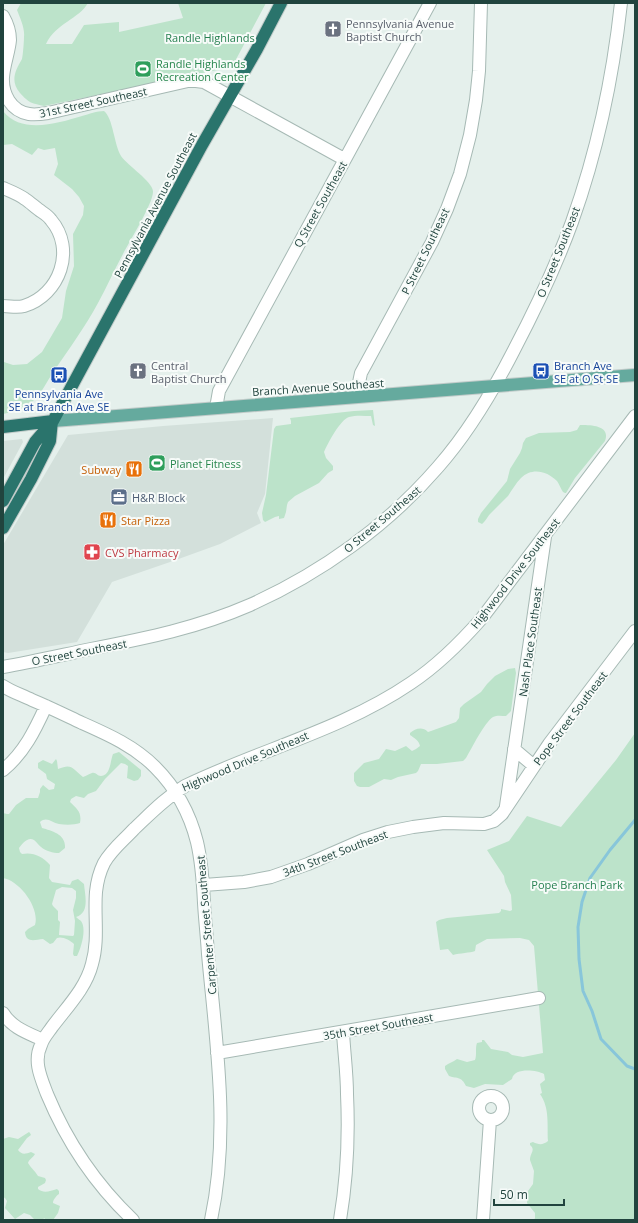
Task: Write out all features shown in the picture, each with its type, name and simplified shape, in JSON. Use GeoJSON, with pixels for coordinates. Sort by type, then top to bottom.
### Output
{"type":"FeatureCollection","features":[{"type":"Feature","properties":{"kind":"highway","name":"Pennsylvania Avenue Southeast"},"geometry":{"type":"LineString","coordinates":[[3,500],[35,442],[52,421],[281,3]]}},
{"type":"Feature","properties":{"kind":"highway","name":"Pennsylvania Avenue Southeast"},"geometry":{"type":"LineString","coordinates":[[3,528],[31,479],[50,441],[52,421]]}},
{"type":"Feature","properties":{"kind":"highway","name":"Branch Avenue Southeast"},"geometry":{"type":"LineString","coordinates":[[3,427],[52,421]]}},
{"type":"Feature","properties":{"kind":"main road","name":"Branch Avenue Southeast"},"geometry":{"type":"LineString","coordinates":[[52,421],[635,375]]}},
{"type":"Feature","properties":{"kind":"street","name":"Q Street Southeast"},"geometry":{"type":"LineString","coordinates":[[216,408],[219,391],[430,3]]}},
{"type":"Feature","properties":{"kind":"street","name":"P Street Southeast"},"geometry":{"type":"LineString","coordinates":[[356,397],[361,373],[432,242],[447,209],[460,174],[470,135],[477,93],[480,57],[480,3]]}},
{"type":"Feature","properties":{"kind":"street","name":"O Street Southeast"},"geometry":{"type":"LineString","coordinates":[[3,667],[186,629],[248,606],[302,578],[345,550],[413,494],[454,448],[475,419],[495,386],[523,333],[549,278],[569,230],[584,187],[595,146],[615,48],[621,3]]}},
{"type":"Feature","properties":{"kind":"street","name":"31st Street Southeast"},"geometry":{"type":"LineString","coordinates":[[3,16],[9,30],[10,39],[3,76],[4,89],[11,104],[22,112],[33,114],[48,113],[192,81],[204,82],[344,159]]}},
{"type":"Feature","properties":{"kind":"street"},"geometry":{"type":"LineString","coordinates":[[3,188],[24,198],[51,219],[58,231],[64,257],[59,276],[46,294],[38,300],[24,306],[3,306]]}},
{"type":"Feature","properties":{"kind":"street","name":"Highwood Drive Southeast"},"geometry":{"type":"LineString","coordinates":[[133,1220],[110,1197],[90,1172],[76,1151],[60,1123],[45,1089],[38,1068],[38,1052],[43,1040],[81,988],[90,972],[96,940],[96,891],[104,863],[117,846],[175,792],[194,782],[355,715],[413,682],[444,657],[482,618],[635,416]]}},
{"type":"Feature","properties":{"kind":"street","name":"Nash Place Southeast"},"geometry":{"type":"LineString","coordinates":[[506,809],[545,536]]}},
{"type":"Feature","properties":{"kind":"street","name":"Pope Street Southeast"},"geometry":{"type":"LineString","coordinates":[[506,809],[566,720],[635,631]]}},
{"type":"Feature","properties":{"kind":"street","name":"Carpenter Street Southeast"},"geometry":{"type":"LineString","coordinates":[[3,686],[113,736],[130,746],[156,768],[175,792],[182,803],[195,835],[201,859],[204,886],[220,1096],[221,1140],[217,1188],[212,1220]]}},
{"type":"Feature","properties":{"kind":"street"},"geometry":{"type":"LineString","coordinates":[[3,770],[22,751],[46,706]]}},
{"type":"Feature","properties":{"kind":"street"},"geometry":{"type":"LineString","coordinates":[[514,749],[534,766]]}},
{"type":"Feature","properties":{"kind":"street","name":"34th Street Southeast"},"geometry":{"type":"LineString","coordinates":[[204,886],[244,882],[271,877],[308,864],[356,842],[393,831],[444,823],[488,823],[497,819],[506,809]]}},
{"type":"Feature","properties":{"kind":"street","name":"35th Street Southeast"},"geometry":{"type":"LineString","coordinates":[[217,1054],[539,998]]}},
{"type":"Feature","properties":{"kind":"street"},"geometry":{"type":"LineString","coordinates":[[3,1013],[16,1026],[43,1040]]}},
{"type":"Feature","properties":{"kind":"street"},"geometry":{"type":"LineString","coordinates":[[340,1220],[346,1180],[348,1136],[343,1032]]}},
{"type":"Feature","properties":{"kind":"street"},"geometry":{"type":"LineString","coordinates":[[483,1220],[490,1120]]}},
{"type":"Feature","properties":{"kind":"shaded area"},"geometry":{"type":"Polygon","coordinates":[[[273,418],[265,494],[257,513],[261,523],[220,544],[112,582],[77,642],[8,653],[3,652],[3,545],[68,435],[273,418]]]}},
{"type":"Feature","properties":{"kind":"shaded area"},"geometry":{"type":"Polygon","coordinates":[[[22,439],[23,442],[3,479],[3,441],[22,439]]]}},
{"type":"Feature","properties":{"kind":"green space","name":"Randle Highlands"},"geometry":{"type":"Polygon","coordinates":[[[21,3],[88,3],[79,13],[61,26],[50,37],[46,44],[72,44],[84,25],[119,22],[119,32],[183,18],[178,3],[266,3],[232,67],[44,106],[28,101],[17,89],[14,80],[17,68],[22,59],[24,45],[24,30],[17,10],[21,3]]]}},
{"type":"Feature","properties":{"kind":"green space"},"geometry":{"type":"Polygon","coordinates":[[[3,111],[20,123],[41,125],[62,122],[104,111],[109,119],[121,156],[149,183],[153,191],[146,213],[98,303],[42,391],[33,401],[23,408],[3,414],[3,361],[13,365],[27,364],[42,352],[62,318],[66,291],[74,266],[73,234],[83,215],[84,206],[72,189],[54,175],[58,164],[55,148],[44,150],[38,148],[32,155],[12,144],[3,145],[3,111]]]}},
{"type":"Feature","properties":{"kind":"green space"},"geometry":{"type":"Polygon","coordinates":[[[373,410],[375,426],[373,425],[371,416],[352,416],[342,422],[328,443],[324,452],[326,458],[333,466],[333,470],[328,473],[319,483],[295,496],[288,502],[284,518],[279,519],[279,516],[265,522],[263,520],[262,513],[266,495],[274,429],[276,426],[291,424],[290,418],[373,410]]]}},
{"type":"Feature","properties":{"kind":"green space"},"geometry":{"type":"Polygon","coordinates":[[[580,425],[594,426],[602,429],[606,436],[605,441],[575,478],[566,493],[563,492],[557,481],[549,475],[535,471],[530,472],[519,480],[508,496],[482,524],[478,522],[481,513],[507,481],[510,469],[520,453],[526,438],[539,433],[570,432],[577,430],[580,425]]]}},
{"type":"Feature","properties":{"kind":"green space"},"geometry":{"type":"Polygon","coordinates":[[[515,668],[516,673],[511,711],[506,716],[495,716],[490,720],[463,761],[421,764],[416,773],[391,780],[384,779],[369,787],[357,786],[354,781],[354,773],[364,763],[379,759],[386,749],[395,751],[406,746],[412,751],[416,749],[420,746],[419,742],[410,735],[410,733],[419,729],[426,730],[428,732],[456,722],[459,718],[460,708],[464,704],[481,692],[495,676],[508,669],[515,668]]]}},
{"type":"Feature","properties":{"kind":"green space","name":"Pope Branch Park"},"geometry":{"type":"Polygon","coordinates":[[[635,733],[635,1220],[534,1220],[535,1213],[527,1203],[528,1191],[533,1184],[534,1171],[530,1160],[533,1148],[530,1143],[533,1142],[541,1144],[548,1141],[547,1111],[540,1094],[542,1093],[540,1084],[545,1080],[544,1074],[536,1071],[521,1071],[503,1085],[485,1084],[474,1088],[466,1086],[459,1078],[449,1076],[445,1066],[457,1059],[467,1062],[475,1060],[477,1043],[482,1042],[482,1040],[484,1040],[491,1049],[508,1052],[512,1055],[523,1057],[543,1053],[534,946],[529,940],[520,938],[487,939],[476,945],[475,951],[453,955],[448,949],[440,950],[436,922],[447,918],[499,913],[501,909],[512,910],[511,895],[504,876],[487,850],[509,841],[527,816],[561,827],[616,760],[635,733]]]}},
{"type":"Feature","properties":{"kind":"green space"},"geometry":{"type":"Polygon","coordinates":[[[119,752],[141,770],[141,776],[138,780],[134,781],[127,778],[128,766],[121,763],[105,779],[96,791],[88,794],[84,798],[76,796],[71,799],[70,802],[80,813],[80,823],[62,824],[47,820],[40,822],[42,828],[58,834],[63,839],[65,848],[59,853],[45,850],[32,839],[25,841],[19,848],[22,854],[37,855],[50,865],[49,878],[52,882],[70,885],[72,881],[78,879],[84,884],[86,898],[85,908],[80,915],[76,917],[83,924],[83,938],[77,956],[74,956],[74,944],[66,939],[57,938],[50,944],[43,939],[31,940],[26,936],[25,932],[35,925],[36,918],[32,903],[27,896],[16,884],[3,878],[3,813],[9,814],[16,805],[26,798],[38,798],[40,789],[43,785],[49,790],[54,789],[55,784],[47,779],[46,774],[38,768],[38,763],[43,760],[52,764],[56,759],[58,769],[66,766],[72,767],[83,777],[91,773],[101,776],[107,773],[113,754],[119,752]],[[62,887],[56,890],[52,904],[58,911],[58,920],[60,922],[59,935],[74,935],[75,921],[73,910],[76,891],[72,888],[62,887]]]}},
{"type":"Feature","properties":{"kind":"green space"},"geometry":{"type":"Polygon","coordinates":[[[29,1132],[31,1135],[18,1150],[19,1152],[25,1154],[31,1152],[35,1154],[28,1163],[38,1176],[45,1178],[46,1180],[45,1183],[38,1187],[40,1191],[45,1192],[57,1189],[59,1191],[59,1194],[53,1203],[60,1206],[58,1213],[53,1220],[46,1220],[44,1218],[43,1220],[35,1220],[30,1215],[24,1213],[15,1219],[5,1208],[7,1201],[3,1197],[3,1139],[9,1137],[18,1139],[29,1132]]]}},
{"type":"Feature","properties":{"kind":"waterway"},"geometry":{"type":"LineString","coordinates":[[635,820],[610,850],[590,878],[582,902],[578,927],[579,959],[583,991],[592,1011],[601,1039],[627,1066],[635,1069]]}},
{"type":"Feature","properties":{"kind":"place","name":"Pennsylvania Avenue Baptist Church"},"geometry":{"type":"Point","coordinates":[333,29]}},
{"type":"Feature","properties":{"kind":"place","name":"Randle Highlands Recreation Center"},"geometry":{"type":"Point","coordinates":[143,69]}},
{"type":"Feature","properties":{"kind":"place","name":"Central Baptist Church"},"geometry":{"type":"Point","coordinates":[138,371]}},
{"type":"Feature","properties":{"kind":"place","name":"Branch Ave SE at O St SE"},"geometry":{"type":"Point","coordinates":[541,371]}},
{"type":"Feature","properties":{"kind":"place","name":"Pennsylvania Ave SE at Branch Ave SE"},"geometry":{"type":"Point","coordinates":[59,375]}},
{"type":"Feature","properties":{"kind":"place","name":"Planet Fitness"},"geometry":{"type":"Point","coordinates":[157,463]}},
{"type":"Feature","properties":{"kind":"place","name":"Subway"},"geometry":{"type":"Point","coordinates":[134,469]}},
{"type":"Feature","properties":{"kind":"place","name":"H&R Block"},"geometry":{"type":"Point","coordinates":[119,497]}},
{"type":"Feature","properties":{"kind":"place","name":"Star Pizza"},"geometry":{"type":"Point","coordinates":[108,520]}},
{"type":"Feature","properties":{"kind":"place","name":"CVS Pharmacy"},"geometry":{"type":"Point","coordinates":[92,552]}}]}
